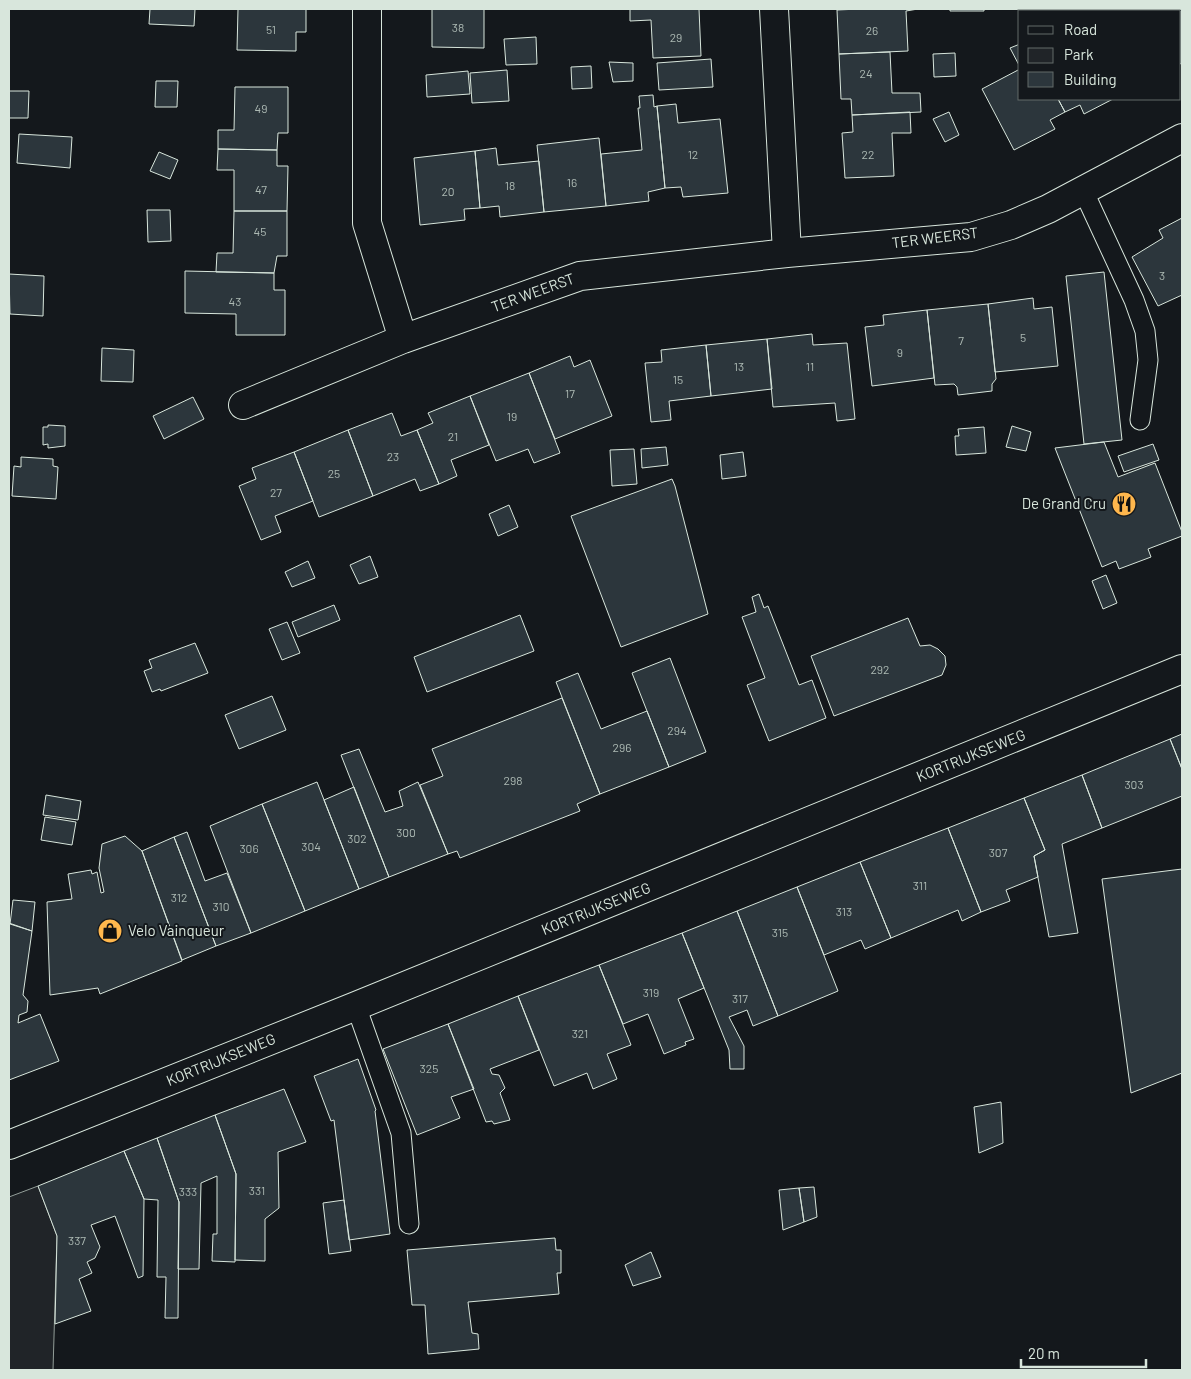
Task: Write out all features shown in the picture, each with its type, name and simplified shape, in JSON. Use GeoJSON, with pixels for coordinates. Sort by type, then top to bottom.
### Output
{"type":"FeatureCollection","features":[{"type":"Feature","properties":{"kind":"street"},"geometry":{"type":"LineString","coordinates":[[368,9],[367,223],[403,339]]}},
{"type":"Feature","properties":{"kind":"street"},"geometry":{"type":"LineString","coordinates":[[774,9],[787,252]]}},
{"type":"Feature","properties":{"kind":"street","name":"TER WEERST"},"geometry":{"type":"LineString","coordinates":[[243,405],[403,339],[580,276],[787,252],[971,236],[1011,225],[1048,209],[1182,138]]}},
{"type":"Feature","properties":{"kind":"street","name":"KORTRIJKSEWEG"},"geometry":{"type":"LineString","coordinates":[[9,1145],[356,1006],[1182,669]]}},
{"type":"Feature","properties":{"kind":"lane"},"geometry":{"type":"LineString","coordinates":[[1083,190],[1134,300],[1145,331],[1148,360],[1140,420]]}},
{"type":"Feature","properties":{"kind":"lane"},"geometry":{"type":"LineString","coordinates":[[356,1006],[401,1133],[409,1224]]}},
{"type":"Feature","properties":{"kind":"green space"},"geometry":{"type":"Polygon","coordinates":[[[38,1186],[57,1236],[53,1370],[9,1370],[9,1197],[38,1186]]]}},
{"type":"Feature","properties":{"kind":"building"},"geometry":{"type":"Polygon","coordinates":[[[150,9],[195,9],[194,26],[149,24],[150,9]]]}},
{"type":"Feature","properties":{"kind":"building"},"geometry":{"type":"Polygon","coordinates":[[[238,9],[306,9],[306,32],[296,32],[296,51],[237,50],[238,9]]]}},
{"type":"Feature","properties":{"kind":"building"},"geometry":{"type":"Polygon","coordinates":[[[432,9],[484,9],[484,48],[432,47],[432,9]]]}},
{"type":"Feature","properties":{"kind":"building"},"geometry":{"type":"Polygon","coordinates":[[[630,9],[699,9],[701,56],[653,58],[651,20],[630,21],[630,9]]]}},
{"type":"Feature","properties":{"kind":"building"},"geometry":{"type":"Polygon","coordinates":[[[918,9],[906,11],[908,51],[839,54],[837,10],[918,9]]]}},
{"type":"Feature","properties":{"kind":"building"},"geometry":{"type":"Polygon","coordinates":[[[950,9],[984,9],[984,11],[950,11],[950,9]]]}},
{"type":"Feature","properties":{"kind":"building"},"geometry":{"type":"Polygon","coordinates":[[[1182,9],[1181,64],[1181,10],[1168,10],[1182,9]]]}},
{"type":"Feature","properties":{"kind":"building"},"geometry":{"type":"Polygon","coordinates":[[[536,37],[537,64],[506,65],[504,39],[536,37]]]}},
{"type":"Feature","properties":{"kind":"building"},"geometry":{"type":"Polygon","coordinates":[[[1018,45],[1018,63],[1010,48],[1018,45]]]}},
{"type":"Feature","properties":{"kind":"building"},"geometry":{"type":"Polygon","coordinates":[[[890,52],[892,93],[920,93],[921,112],[852,115],[851,99],[841,99],[839,54],[890,52]]]}},
{"type":"Feature","properties":{"kind":"building"},"geometry":{"type":"Polygon","coordinates":[[[955,53],[956,76],[934,77],[933,54],[955,53]]]}},
{"type":"Feature","properties":{"kind":"building"},"geometry":{"type":"Polygon","coordinates":[[[711,59],[713,87],[659,90],[657,63],[711,59]]]}},
{"type":"Feature","properties":{"kind":"building"},"geometry":{"type":"Polygon","coordinates":[[[609,62],[633,63],[633,81],[613,82],[609,62]]]}},
{"type":"Feature","properties":{"kind":"building"},"geometry":{"type":"Polygon","coordinates":[[[591,66],[592,88],[572,89],[571,67],[591,66]]]}},
{"type":"Feature","properties":{"kind":"building"},"geometry":{"type":"Polygon","coordinates":[[[507,70],[509,101],[472,103],[470,73],[507,70]]]}},
{"type":"Feature","properties":{"kind":"building"},"geometry":{"type":"Polygon","coordinates":[[[1018,70],[1018,100],[1059,100],[1065,112],[1050,120],[1055,129],[1014,150],[982,89],[1018,70]]]}},
{"type":"Feature","properties":{"kind":"building"},"geometry":{"type":"Polygon","coordinates":[[[468,71],[470,94],[427,97],[426,75],[468,71]]]}},
{"type":"Feature","properties":{"kind":"building"},"geometry":{"type":"Polygon","coordinates":[[[156,81],[178,81],[177,107],[155,107],[156,81]]]}},
{"type":"Feature","properties":{"kind":"building"},"geometry":{"type":"Polygon","coordinates":[[[235,87],[288,87],[288,133],[278,133],[277,150],[218,149],[218,130],[234,130],[235,87]]]}},
{"type":"Feature","properties":{"kind":"building"},"geometry":{"type":"Polygon","coordinates":[[[9,91],[29,91],[28,118],[9,118],[9,91]]]}},
{"type":"Feature","properties":{"kind":"building"},"geometry":{"type":"Polygon","coordinates":[[[653,95],[654,107],[657,106],[665,188],[648,192],[649,201],[606,206],[601,154],[642,150],[638,108],[640,108],[639,96],[653,95]]]}},
{"type":"Feature","properties":{"kind":"building"},"geometry":{"type":"Polygon","coordinates":[[[1059,100],[1111,100],[1084,114],[1080,105],[1065,112],[1059,100]]]}},
{"type":"Feature","properties":{"kind":"building"},"geometry":{"type":"Polygon","coordinates":[[[676,104],[678,123],[720,119],[728,193],[683,197],[681,187],[665,188],[657,106],[676,104]]]}},
{"type":"Feature","properties":{"kind":"building"},"geometry":{"type":"Polygon","coordinates":[[[910,112],[911,133],[892,133],[894,176],[845,178],[842,133],[853,132],[852,115],[910,112]]]}},
{"type":"Feature","properties":{"kind":"building"},"geometry":{"type":"Polygon","coordinates":[[[949,112],[959,135],[945,142],[933,119],[949,112]]]}},
{"type":"Feature","properties":{"kind":"building"},"geometry":{"type":"Polygon","coordinates":[[[19,134],[72,137],[70,168],[17,163],[19,134]]]}},
{"type":"Feature","properties":{"kind":"building"},"geometry":{"type":"Polygon","coordinates":[[[599,138],[606,206],[544,212],[537,145],[599,138]]]}},
{"type":"Feature","properties":{"kind":"building"},"geometry":{"type":"Polygon","coordinates":[[[496,148],[498,165],[539,161],[544,212],[500,217],[499,206],[480,208],[475,151],[496,148]]]}},
{"type":"Feature","properties":{"kind":"building"},"geometry":{"type":"Polygon","coordinates":[[[218,149],[277,150],[277,166],[288,166],[287,211],[234,211],[234,170],[217,170],[218,149]]]}},
{"type":"Feature","properties":{"kind":"building"},"geometry":{"type":"Polygon","coordinates":[[[475,151],[480,208],[464,209],[465,220],[420,225],[414,158],[475,151]]]}},
{"type":"Feature","properties":{"kind":"building"},"geometry":{"type":"Polygon","coordinates":[[[159,152],[178,160],[170,179],[150,171],[159,152]]]}},
{"type":"Feature","properties":{"kind":"building"},"geometry":{"type":"Polygon","coordinates":[[[147,210],[170,210],[171,241],[148,242],[147,210]]]}},
{"type":"Feature","properties":{"kind":"building"},"geometry":{"type":"Polygon","coordinates":[[[234,211],[287,211],[287,256],[277,256],[274,273],[216,272],[217,253],[233,253],[234,211]]]}},
{"type":"Feature","properties":{"kind":"building"},"geometry":{"type":"Polygon","coordinates":[[[1182,218],[1182,295],[1158,306],[1132,257],[1163,238],[1159,230],[1182,218]]]}},
{"type":"Feature","properties":{"kind":"building"},"geometry":{"type":"Polygon","coordinates":[[[185,271],[274,273],[274,290],[285,290],[285,335],[236,335],[236,314],[185,313],[185,271]]]}},
{"type":"Feature","properties":{"kind":"building"},"geometry":{"type":"Polygon","coordinates":[[[1104,272],[1122,440],[1084,444],[1066,276],[1104,272]]]}},
{"type":"Feature","properties":{"kind":"building"},"geometry":{"type":"Polygon","coordinates":[[[9,274],[44,276],[43,316],[10,314],[9,274]]]}},
{"type":"Feature","properties":{"kind":"building"},"geometry":{"type":"Polygon","coordinates":[[[1033,298],[1034,309],[1052,307],[1058,366],[995,372],[988,304],[1033,298]]]}},
{"type":"Feature","properties":{"kind":"building"},"geometry":{"type":"Polygon","coordinates":[[[988,304],[996,379],[992,384],[992,391],[958,395],[957,387],[954,384],[935,385],[927,310],[988,304]]]}},
{"type":"Feature","properties":{"kind":"building"},"geometry":{"type":"Polygon","coordinates":[[[927,310],[934,378],[872,386],[865,327],[884,325],[883,315],[927,310]]]}},
{"type":"Feature","properties":{"kind":"building"},"geometry":{"type":"Polygon","coordinates":[[[812,334],[813,345],[847,343],[855,419],[837,421],[835,403],[773,407],[767,339],[812,334]]]}},
{"type":"Feature","properties":{"kind":"building"},"geometry":{"type":"Polygon","coordinates":[[[767,339],[772,389],[711,396],[706,345],[767,339]]]}},
{"type":"Feature","properties":{"kind":"building"},"geometry":{"type":"Polygon","coordinates":[[[706,345],[711,396],[669,401],[671,420],[651,422],[645,363],[662,362],[661,350],[706,345]]]}},
{"type":"Feature","properties":{"kind":"building"},"geometry":{"type":"Polygon","coordinates":[[[102,348],[134,350],[133,382],[101,381],[102,348]]]}},
{"type":"Feature","properties":{"kind":"building"},"geometry":{"type":"Polygon","coordinates":[[[570,356],[574,367],[590,360],[612,416],[555,439],[529,373],[570,356]]]}},
{"type":"Feature","properties":{"kind":"building"},"geometry":{"type":"Polygon","coordinates":[[[529,373],[560,453],[534,463],[528,449],[496,461],[470,396],[529,373]]]}},
{"type":"Feature","properties":{"kind":"building"},"geometry":{"type":"Polygon","coordinates":[[[470,396],[489,445],[451,460],[457,476],[439,484],[417,430],[433,423],[428,413],[470,396]]]}},
{"type":"Feature","properties":{"kind":"building"},"geometry":{"type":"Polygon","coordinates":[[[193,397],[204,419],[164,439],[153,416],[193,397]]]}},
{"type":"Feature","properties":{"kind":"building"},"geometry":{"type":"Polygon","coordinates":[[[392,413],[401,436],[417,430],[439,484],[420,491],[415,479],[373,496],[348,430],[392,413]]]}},
{"type":"Feature","properties":{"kind":"building"},"geometry":{"type":"Polygon","coordinates":[[[48,425],[65,426],[65,446],[48,448],[48,444],[43,445],[43,427],[48,427],[48,425]]]}},
{"type":"Feature","properties":{"kind":"building"},"geometry":{"type":"Polygon","coordinates":[[[1012,426],[1031,432],[1026,451],[1006,447],[1012,426]]]}},
{"type":"Feature","properties":{"kind":"building"},"geometry":{"type":"Polygon","coordinates":[[[984,427],[986,453],[956,455],[955,436],[959,436],[958,429],[984,427]]]}},
{"type":"Feature","properties":{"kind":"building"},"geometry":{"type":"Polygon","coordinates":[[[348,430],[373,496],[319,517],[294,452],[348,430]]]}},
{"type":"Feature","properties":{"kind":"building","name":"De Grand Cru"},"geometry":{"type":"Polygon","coordinates":[[[1104,442],[1118,477],[1155,463],[1182,532],[1182,536],[1148,549],[1151,557],[1119,569],[1116,561],[1102,567],[1055,448],[1104,442]]]}},
{"type":"Feature","properties":{"kind":"building"},"geometry":{"type":"Polygon","coordinates":[[[1153,444],[1159,460],[1124,472],[1118,456],[1153,444]]]}},
{"type":"Feature","properties":{"kind":"building"},"geometry":{"type":"Polygon","coordinates":[[[666,447],[668,465],[642,468],[641,449],[666,447]]]}},
{"type":"Feature","properties":{"kind":"building"},"geometry":{"type":"Polygon","coordinates":[[[634,449],[637,484],[612,486],[610,450],[634,449]]]}},
{"type":"Feature","properties":{"kind":"building"},"geometry":{"type":"Polygon","coordinates":[[[294,452],[313,501],[275,516],[281,532],[261,540],[239,486],[256,479],[252,468],[294,452]]]}},
{"type":"Feature","properties":{"kind":"building"},"geometry":{"type":"Polygon","coordinates":[[[743,452],[746,476],[722,479],[720,455],[743,452]]]}},
{"type":"Feature","properties":{"kind":"building"},"geometry":{"type":"Polygon","coordinates":[[[21,457],[53,459],[53,466],[58,467],[56,499],[12,496],[14,466],[21,467],[21,457]]]}},
{"type":"Feature","properties":{"kind":"building"},"geometry":{"type":"Polygon","coordinates":[[[672,479],[708,614],[621,647],[571,516],[672,479]]]}},
{"type":"Feature","properties":{"kind":"building"},"geometry":{"type":"Polygon","coordinates":[[[509,505],[518,527],[498,536],[489,514],[509,505]]]}},
{"type":"Feature","properties":{"kind":"building"},"geometry":{"type":"Polygon","coordinates":[[[370,556],[378,577],[359,584],[350,565],[370,556]]]}},
{"type":"Feature","properties":{"kind":"building"},"geometry":{"type":"Polygon","coordinates":[[[308,561],[315,578],[292,587],[285,572],[308,561]]]}},
{"type":"Feature","properties":{"kind":"building"},"geometry":{"type":"Polygon","coordinates":[[[1106,575],[1117,603],[1103,609],[1092,581],[1106,575]]]}},
{"type":"Feature","properties":{"kind":"building"},"geometry":{"type":"Polygon","coordinates":[[[759,594],[764,608],[768,606],[799,685],[812,680],[826,718],[769,741],[747,685],[765,678],[742,617],[756,612],[752,597],[759,594]]]}},
{"type":"Feature","properties":{"kind":"building"},"geometry":{"type":"Polygon","coordinates":[[[334,605],[340,620],[298,637],[292,622],[334,605]]]}},
{"type":"Feature","properties":{"kind":"building"},"geometry":{"type":"Polygon","coordinates":[[[520,615],[534,651],[427,692],[414,657],[520,615]]]}},
{"type":"Feature","properties":{"kind":"building"},"geometry":{"type":"Polygon","coordinates":[[[908,618],[920,646],[930,645],[938,649],[945,656],[946,665],[942,675],[834,716],[811,656],[908,618]]]}},
{"type":"Feature","properties":{"kind":"building"},"geometry":{"type":"Polygon","coordinates":[[[287,622],[300,653],[282,660],[269,629],[287,622]]]}},
{"type":"Feature","properties":{"kind":"building"},"geometry":{"type":"Polygon","coordinates":[[[195,643],[208,673],[161,691],[160,689],[152,692],[144,671],[152,668],[149,660],[195,643]]]}},
{"type":"Feature","properties":{"kind":"building"},"geometry":{"type":"Polygon","coordinates":[[[670,658],[706,752],[669,767],[632,673],[670,658]]]}},
{"type":"Feature","properties":{"kind":"building"},"geometry":{"type":"Polygon","coordinates":[[[578,673],[601,729],[647,711],[669,767],[600,794],[556,682],[578,673]]]}},
{"type":"Feature","properties":{"kind":"building"},"geometry":{"type":"Polygon","coordinates":[[[272,696],[286,730],[239,749],[225,715],[272,696]]]}},
{"type":"Feature","properties":{"kind":"building"},"geometry":{"type":"Polygon","coordinates":[[[562,698],[600,794],[577,804],[580,811],[460,858],[457,851],[448,854],[420,785],[443,776],[432,749],[562,698]]]}},
{"type":"Feature","properties":{"kind":"building"},"geometry":{"type":"Polygon","coordinates":[[[1182,734],[1182,769],[1170,739],[1182,734]]]}},
{"type":"Feature","properties":{"kind":"building"},"geometry":{"type":"Polygon","coordinates":[[[1170,739],[1182,769],[1182,796],[1102,828],[1082,775],[1170,739]]]}},
{"type":"Feature","properties":{"kind":"building"},"geometry":{"type":"Polygon","coordinates":[[[359,749],[385,812],[403,806],[399,791],[418,782],[448,854],[389,877],[341,755],[359,749]]]}},
{"type":"Feature","properties":{"kind":"building"},"geometry":{"type":"Polygon","coordinates":[[[1082,775],[1102,828],[1062,844],[1078,933],[1049,937],[1034,856],[1045,850],[1024,798],[1082,775]]]}},
{"type":"Feature","properties":{"kind":"building"},"geometry":{"type":"Polygon","coordinates":[[[317,782],[359,889],[305,911],[262,804],[317,782]]]}},
{"type":"Feature","properties":{"kind":"building"},"geometry":{"type":"Polygon","coordinates":[[[354,787],[389,877],[359,889],[324,800],[354,787]]]}},
{"type":"Feature","properties":{"kind":"building"},"geometry":{"type":"Polygon","coordinates":[[[46,795],[81,801],[78,820],[43,815],[46,795]]]}},
{"type":"Feature","properties":{"kind":"building"},"geometry":{"type":"Polygon","coordinates":[[[1024,798],[1045,850],[1034,856],[1038,877],[1006,890],[1010,901],[981,912],[948,828],[1024,798]]]}},
{"type":"Feature","properties":{"kind":"building"},"geometry":{"type":"Polygon","coordinates":[[[262,804],[305,911],[251,933],[210,826],[262,804]]]}},
{"type":"Feature","properties":{"kind":"building"},"geometry":{"type":"Polygon","coordinates":[[[45,817],[76,822],[72,845],[41,840],[45,817]]]}},
{"type":"Feature","properties":{"kind":"building"},"geometry":{"type":"Polygon","coordinates":[[[948,828],[981,912],[962,921],[958,910],[891,938],[860,862],[948,828]]]}},
{"type":"Feature","properties":{"kind":"building"},"geometry":{"type":"Polygon","coordinates":[[[187,832],[205,881],[227,873],[251,933],[216,946],[174,837],[187,832]]]}},
{"type":"Feature","properties":{"kind":"building","name":"Velo Vainqueur"},"geometry":{"type":"Polygon","coordinates":[[[125,836],[142,851],[182,961],[100,994],[98,988],[50,995],[47,902],[72,899],[68,874],[91,870],[92,874],[97,872],[101,893],[104,892],[99,868],[102,844],[125,836]]]}},
{"type":"Feature","properties":{"kind":"building"},"geometry":{"type":"Polygon","coordinates":[[[174,837],[216,946],[182,960],[142,851],[174,837]]]}},
{"type":"Feature","properties":{"kind":"building"},"geometry":{"type":"Polygon","coordinates":[[[860,862],[891,938],[865,949],[861,940],[824,955],[797,887],[860,862]]]}},
{"type":"Feature","properties":{"kind":"building"},"geometry":{"type":"Polygon","coordinates":[[[1182,869],[1182,1073],[1131,1093],[1102,879],[1182,869]]]}},
{"type":"Feature","properties":{"kind":"building"},"geometry":{"type":"Polygon","coordinates":[[[797,887],[838,991],[778,1016],[737,911],[797,887]]]}},
{"type":"Feature","properties":{"kind":"building"},"geometry":{"type":"Polygon","coordinates":[[[13,900],[35,902],[32,931],[10,924],[13,900]]]}},
{"type":"Feature","properties":{"kind":"building"},"geometry":{"type":"Polygon","coordinates":[[[737,911],[778,1016],[753,1026],[747,1010],[729,1017],[744,1046],[744,1069],[730,1069],[729,1050],[682,933],[737,911]]]}},
{"type":"Feature","properties":{"kind":"building"},"geometry":{"type":"Polygon","coordinates":[[[9,923],[32,931],[23,995],[28,1001],[27,1012],[19,1015],[18,1023],[40,1014],[59,1061],[9,1080],[9,923]]]}},
{"type":"Feature","properties":{"kind":"building"},"geometry":{"type":"Polygon","coordinates":[[[682,933],[704,988],[678,999],[694,1039],[685,1042],[686,1045],[664,1054],[648,1014],[623,1024],[599,965],[682,933]]]}},
{"type":"Feature","properties":{"kind":"building"},"geometry":{"type":"Polygon","coordinates":[[[599,965],[631,1045],[607,1054],[617,1079],[593,1089],[587,1073],[554,1086],[518,996],[599,965]]]}},
{"type":"Feature","properties":{"kind":"building"},"geometry":{"type":"Polygon","coordinates":[[[518,996],[539,1050],[490,1069],[492,1074],[499,1075],[505,1088],[500,1093],[510,1120],[494,1124],[492,1121],[486,1122],[448,1024],[518,996]]]}},
{"type":"Feature","properties":{"kind":"building"},"geometry":{"type":"Polygon","coordinates":[[[448,1024],[474,1089],[451,1097],[460,1118],[417,1135],[383,1049],[448,1024]]]}},
{"type":"Feature","properties":{"kind":"building"},"geometry":{"type":"Polygon","coordinates":[[[358,1059],[376,1110],[390,1234],[349,1240],[334,1120],[331,1121],[314,1076],[358,1059]]]}},
{"type":"Feature","properties":{"kind":"building"},"geometry":{"type":"Polygon","coordinates":[[[284,1089],[306,1142],[278,1152],[279,1208],[265,1219],[265,1261],[235,1260],[236,1174],[215,1115],[284,1089]]]}},
{"type":"Feature","properties":{"kind":"building"},"geometry":{"type":"Polygon","coordinates":[[[1001,1102],[1003,1143],[979,1153],[974,1107],[1001,1102]]]}},
{"type":"Feature","properties":{"kind":"building"},"geometry":{"type":"Polygon","coordinates":[[[215,1115],[236,1174],[235,1262],[212,1261],[213,1234],[217,1234],[217,1176],[201,1183],[199,1269],[178,1269],[179,1202],[157,1138],[215,1115]]]}},
{"type":"Feature","properties":{"kind":"building"},"geometry":{"type":"Polygon","coordinates":[[[157,1138],[179,1202],[178,1318],[165,1318],[166,1277],[157,1277],[158,1200],[144,1199],[124,1151],[157,1138]]]}},
{"type":"Feature","properties":{"kind":"building"},"geometry":{"type":"Polygon","coordinates":[[[124,1151],[144,1199],[143,1276],[138,1278],[115,1216],[91,1225],[100,1247],[95,1258],[87,1262],[92,1273],[79,1279],[91,1311],[55,1324],[57,1236],[38,1186],[124,1151]]]}},
{"type":"Feature","properties":{"kind":"building"},"geometry":{"type":"Polygon","coordinates":[[[814,1187],[817,1217],[804,1222],[799,1188],[814,1187]]]}},
{"type":"Feature","properties":{"kind":"building"},"geometry":{"type":"Polygon","coordinates":[[[799,1188],[804,1222],[783,1230],[779,1190],[799,1188]]]}},
{"type":"Feature","properties":{"kind":"building"},"geometry":{"type":"Polygon","coordinates":[[[344,1200],[351,1251],[329,1254],[323,1203],[344,1200]]]}},
{"type":"Feature","properties":{"kind":"building"},"geometry":{"type":"Polygon","coordinates":[[[555,1238],[556,1250],[561,1250],[561,1273],[557,1273],[559,1294],[468,1302],[472,1333],[478,1334],[479,1349],[428,1354],[425,1305],[412,1305],[407,1250],[555,1238]]]}},
{"type":"Feature","properties":{"kind":"building"},"geometry":{"type":"Polygon","coordinates":[[[651,1252],[661,1277],[633,1286],[625,1265],[651,1252]]]}},
{"type":"Feature","properties":{"kind":"place","name":"De Grand Cru"},"geometry":{"type":"Point","coordinates":[1124,504]}},
{"type":"Feature","properties":{"kind":"place","name":"Velo Vainqueur"},"geometry":{"type":"Point","coordinates":[110,931]}}]}
